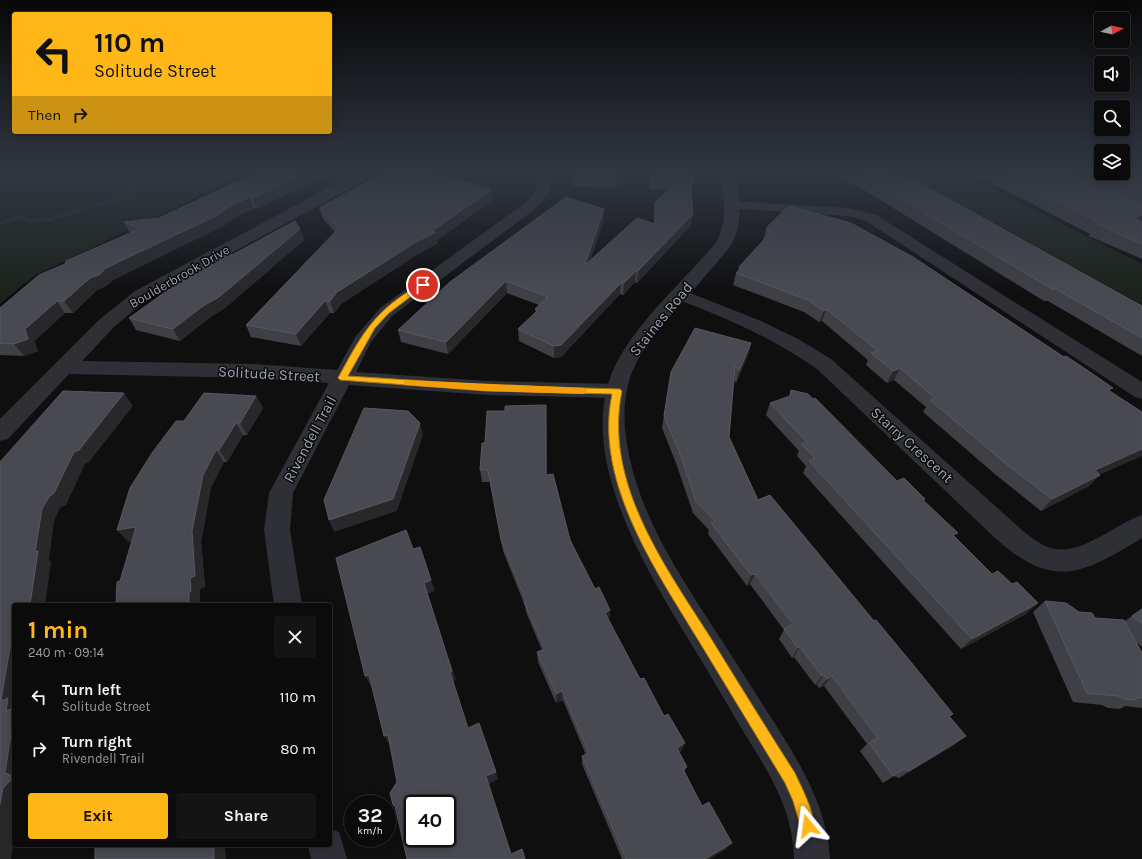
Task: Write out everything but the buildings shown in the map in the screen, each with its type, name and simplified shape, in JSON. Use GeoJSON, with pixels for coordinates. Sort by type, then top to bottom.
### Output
{"type":"FeatureCollection","features":[{"type":"Feature","properties":{"kind":"street","name":"Boulderbrook Drive"},"geometry":{"type":"LineString","coordinates":[[0,433],[107,323],[141,295],[295,212]]}},
{"type":"Feature","properties":{"kind":"street","name":"Rivendell Trail"},"geometry":{"type":"LineString","coordinates":[[288,603],[276,530],[281,493],[363,340],[386,312],[522,212]]}},
{"type":"Feature","properties":{"kind":"street","name":"Staines Road"},"geometry":{"type":"LineString","coordinates":[[732,212],[731,228],[723,245],[646,332],[629,358],[621,374],[613,410],[614,433],[619,469],[629,503],[642,534],[663,573],[790,778],[806,818],[810,834],[812,859]]}},
{"type":"Feature","properties":{"kind":"street"},"geometry":{"type":"LineString","coordinates":[[848,212],[861,214],[871,218],[1142,392]]}},
{"type":"Feature","properties":{"kind":"street","name":"Starry Crescent"},"geometry":{"type":"LineString","coordinates":[[680,294],[713,306],[779,338],[808,353],[824,364],[1004,530],[1031,552],[1046,558],[1063,561],[1096,550],[1142,526]]}},
{"type":"Feature","properties":{"kind":"street","name":"Solitude Street"},"geometry":{"type":"LineString","coordinates":[[64,367],[254,371],[487,388],[617,391]]}},
{"type":"Feature","properties":{"kind":"street"},"geometry":{"type":"LineString","coordinates":[[326,847],[329,859]]}},
{"type":"Feature","properties":{"kind":"shaded area"},"geometry":{"type":"Polygon","coordinates":[[[0,212],[166,212],[32,277],[0,304],[0,212]]]}},
{"type":"Feature","properties":{"kind":"shaded area"},"geometry":{"type":"Polygon","coordinates":[[[974,212],[1038,212],[1142,264],[1142,305],[974,212]]]}},
{"type":"Feature","properties":{"kind":"waterway"},"geometry":{"type":"LineString","coordinates":[[0,223],[21,217],[29,221],[51,219],[74,212]]}},
{"type":"Feature","properties":{"kind":"slow traffic"},"geometry":{"type":"LineString","coordinates":[[407,382],[487,388],[584,391]]}},
{"type":"Feature","properties":{"kind":"route"},"geometry":{"type":"LineString","coordinates":[[423,285],[386,312],[372,326],[343,378],[487,388],[617,391],[613,410],[614,433],[619,469],[629,503],[642,534],[663,573],[790,778],[800,800],[808,826]]}}]}
